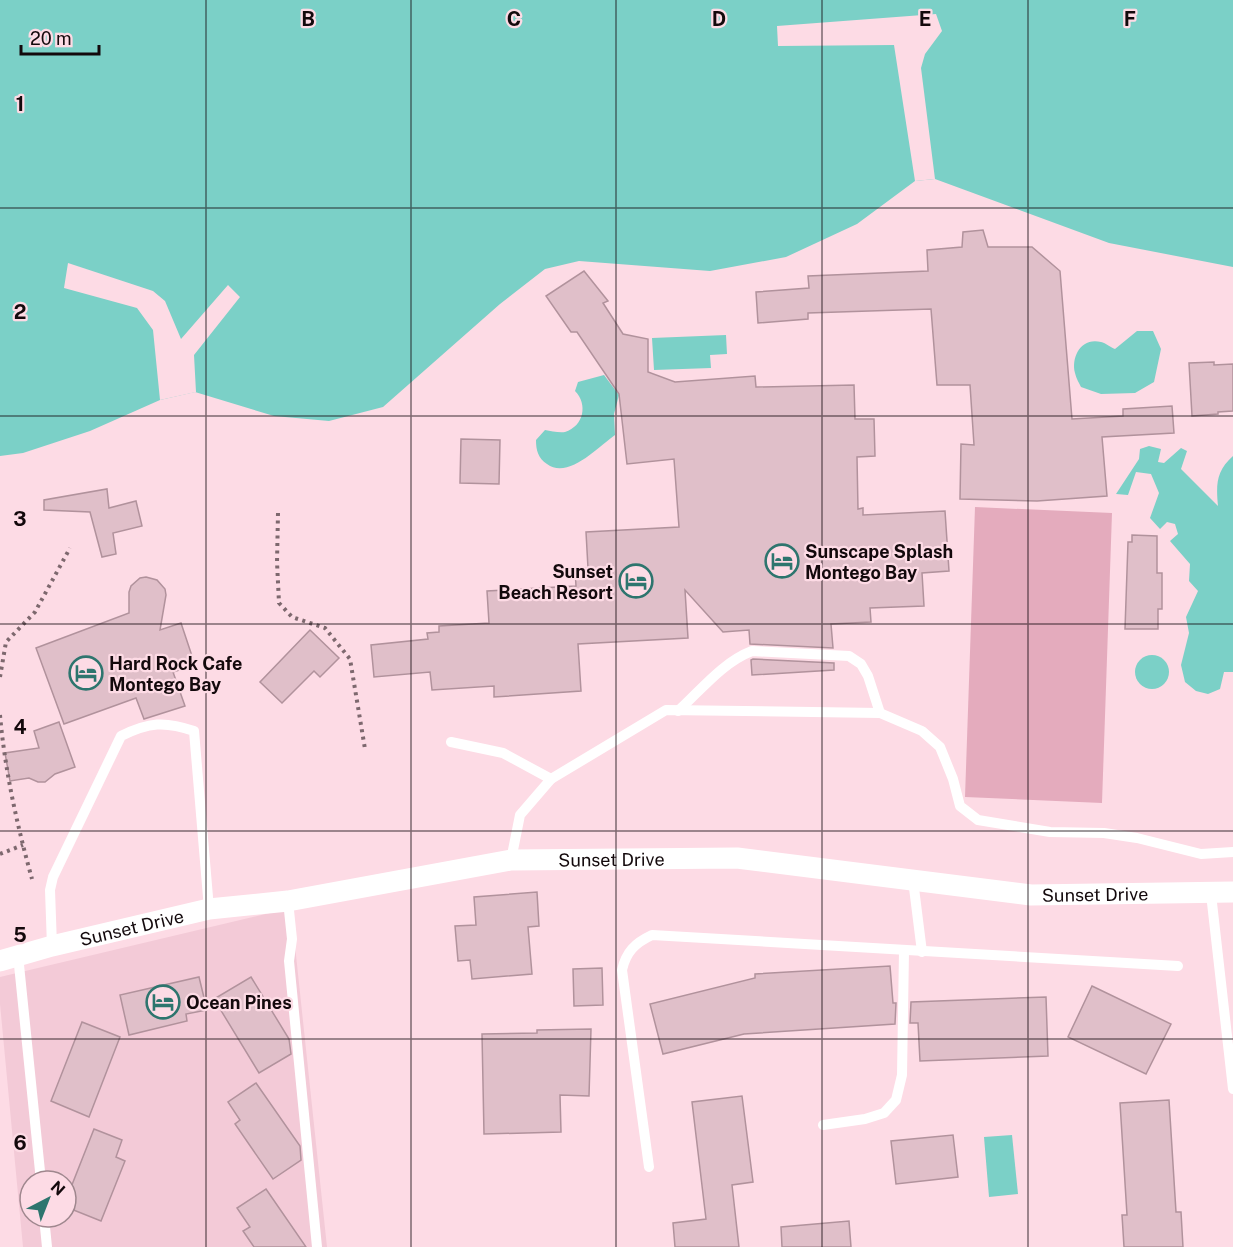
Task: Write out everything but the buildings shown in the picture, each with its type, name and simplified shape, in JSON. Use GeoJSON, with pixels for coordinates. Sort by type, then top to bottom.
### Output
{"type":"FeatureCollection","features":[{"type":"Feature","properties":{"kind":"street","name":"Sunset Drive"},"geometry":{"type":"LineString","coordinates":[[9,958],[209,909],[288,901],[511,860],[737,858],[1031,895],[1233,892]]}},
{"type":"Feature","properties":{"kind":"lane"},"geometry":{"type":"LineString","coordinates":[[678,711],[728,664],[740,655],[752,651],[849,656],[861,664],[868,676],[880,713]]}},
{"type":"Feature","properties":{"kind":"lane"},"geometry":{"type":"LineString","coordinates":[[511,860],[520,815],[551,779],[666,710],[880,713],[922,731],[940,747],[953,778],[960,806],[978,820],[1050,832],[1104,833],[1137,837],[1201,854],[1233,852]]}},
{"type":"Feature","properties":{"kind":"lane"},"geometry":{"type":"LineString","coordinates":[[52,946],[50,890],[53,877],[121,736],[157,723],[176,725],[194,731],[209,909]]}},
{"type":"Feature","properties":{"kind":"lane"},"geometry":{"type":"LineString","coordinates":[[451,742],[503,753],[551,779]]}},
{"type":"Feature","properties":{"kind":"lane"},"geometry":{"type":"LineString","coordinates":[[913,880],[922,951]]}},
{"type":"Feature","properties":{"kind":"lane"},"geometry":{"type":"LineString","coordinates":[[1211,894],[1233,1089]]}},
{"type":"Feature","properties":{"kind":"lane"},"geometry":{"type":"LineString","coordinates":[[288,901],[292,939],[289,961],[317,1247]]}},
{"type":"Feature","properties":{"kind":"lane"},"geometry":{"type":"LineString","coordinates":[[649,1167],[622,970],[625,958],[636,944],[652,935],[1179,966]]}},
{"type":"Feature","properties":{"kind":"lane"},"geometry":{"type":"LineString","coordinates":[[823,1125],[865,1119],[884,1113],[896,1100],[902,1075],[904,951]]}},
{"type":"Feature","properties":{"kind":"lane"},"geometry":{"type":"LineString","coordinates":[[9,958],[39,1169]]}},
{"type":"Feature","properties":{"kind":"lane"},"geometry":{"type":"LineString","coordinates":[[45,1229],[47,1247]]}},
{"type":"Feature","properties":{"kind":"path"},"geometry":{"type":"LineString","coordinates":[[278,513],[279,603],[292,617],[325,628],[350,659],[365,749]]}},
{"type":"Feature","properties":{"kind":"path"},"geometry":{"type":"LineString","coordinates":[[0,677],[6,642],[35,612],[70,548]]}},
{"type":"Feature","properties":{"kind":"path"},"geometry":{"type":"LineString","coordinates":[[0,716],[3,756],[22,845],[35,890]]}},
{"type":"Feature","properties":{"kind":"path"},"geometry":{"type":"LineString","coordinates":[[0,854],[22,845]]}},
{"type":"Feature","properties":{"kind":"shaded area"},"geometry":{"type":"Polygon","coordinates":[[[0,0],[1233,0],[1233,267],[1109,243],[935,179],[915,181],[857,224],[786,257],[710,271],[579,261],[545,269],[500,304],[383,407],[329,421],[274,416],[195,392],[160,400],[90,431],[23,453],[0,456],[0,0]]]}},
{"type":"Feature","properties":{"kind":"shaded area"},"geometry":{"type":"Polygon","coordinates":[[[1137,331],[1153,331],[1161,349],[1154,382],[1135,393],[1101,394],[1081,387],[1074,367],[1076,355],[1083,345],[1094,341],[1105,343],[1115,349],[1137,331]]]}},
{"type":"Feature","properties":{"kind":"shaded area"},"geometry":{"type":"Polygon","coordinates":[[[726,335],[727,354],[710,355],[711,368],[654,370],[652,338],[726,335]]]}},
{"type":"Feature","properties":{"kind":"shaded area"},"geometry":{"type":"Polygon","coordinates":[[[604,375],[619,395],[614,414],[615,435],[592,454],[573,465],[555,468],[547,464],[538,454],[536,440],[545,430],[565,432],[576,425],[583,408],[575,391],[578,382],[604,375]]]}},
{"type":"Feature","properties":{"kind":"shaded area"},"geometry":{"type":"Polygon","coordinates":[[[1149,446],[1161,449],[1158,462],[1164,463],[1181,448],[1187,451],[1181,469],[1218,506],[1218,479],[1223,467],[1233,456],[1233,672],[1224,672],[1220,689],[1208,694],[1196,691],[1185,682],[1181,665],[1189,633],[1186,617],[1198,591],[1189,581],[1190,564],[1170,541],[1178,534],[1175,524],[1167,522],[1160,529],[1150,518],[1159,493],[1151,474],[1136,472],[1128,495],[1116,494],[1139,459],[1140,449],[1149,446]]]}},
{"type":"Feature","properties":{"kind":"shaded area"},"geometry":{"type":"Polygon","coordinates":[[[975,507],[1112,513],[1102,803],[965,797],[975,507]]]}},
{"type":"Feature","properties":{"kind":"shaded area"},"geometry":{"type":"Polygon","coordinates":[[[1152,655],[1164,660],[1169,672],[1164,684],[1152,689],[1140,684],[1135,672],[1140,660],[1152,655]]]}},
{"type":"Feature","properties":{"kind":"shaded area","name":"Ocean Pines"},"geometry":{"type":"Polygon","coordinates":[[[291,908],[327,1247],[23,1247],[21,1229],[78,1229],[78,1169],[18,1169],[18,1194],[0,1004],[0,977],[291,908]]]}},
{"type":"Feature","properties":{"kind":"shaded area"},"geometry":{"type":"Polygon","coordinates":[[[1012,1135],[1018,1194],[989,1197],[984,1137],[1012,1135]]]}},
{"type":"Feature","properties":{"kind":"pier"},"geometry":{"type":"Polygon","coordinates":[[[936,14],[942,31],[925,54],[921,68],[935,179],[915,181],[894,45],[778,46],[777,26],[936,14]]]}},
{"type":"Feature","properties":{"kind":"pier"},"geometry":{"type":"Polygon","coordinates":[[[68,263],[153,291],[165,301],[181,339],[228,285],[240,297],[194,355],[196,392],[160,400],[153,330],[137,308],[64,288],[68,263]]]}},
{"type":"Feature","properties":{"kind":"place","name":"Sunscape Splash Montego Bay"},"geometry":{"type":"Point","coordinates":[782,561]}},
{"type":"Feature","properties":{"kind":"place","name":"Sunset Beach Resort"},"geometry":{"type":"Point","coordinates":[636,581]}},
{"type":"Feature","properties":{"kind":"place","name":"Hard Rock Cafe Montego Bay"},"geometry":{"type":"Point","coordinates":[86,673]}},
{"type":"Feature","properties":{"kind":"place","name":"Ocean Pines"},"geometry":{"type":"Point","coordinates":[163,1002]}}]}
